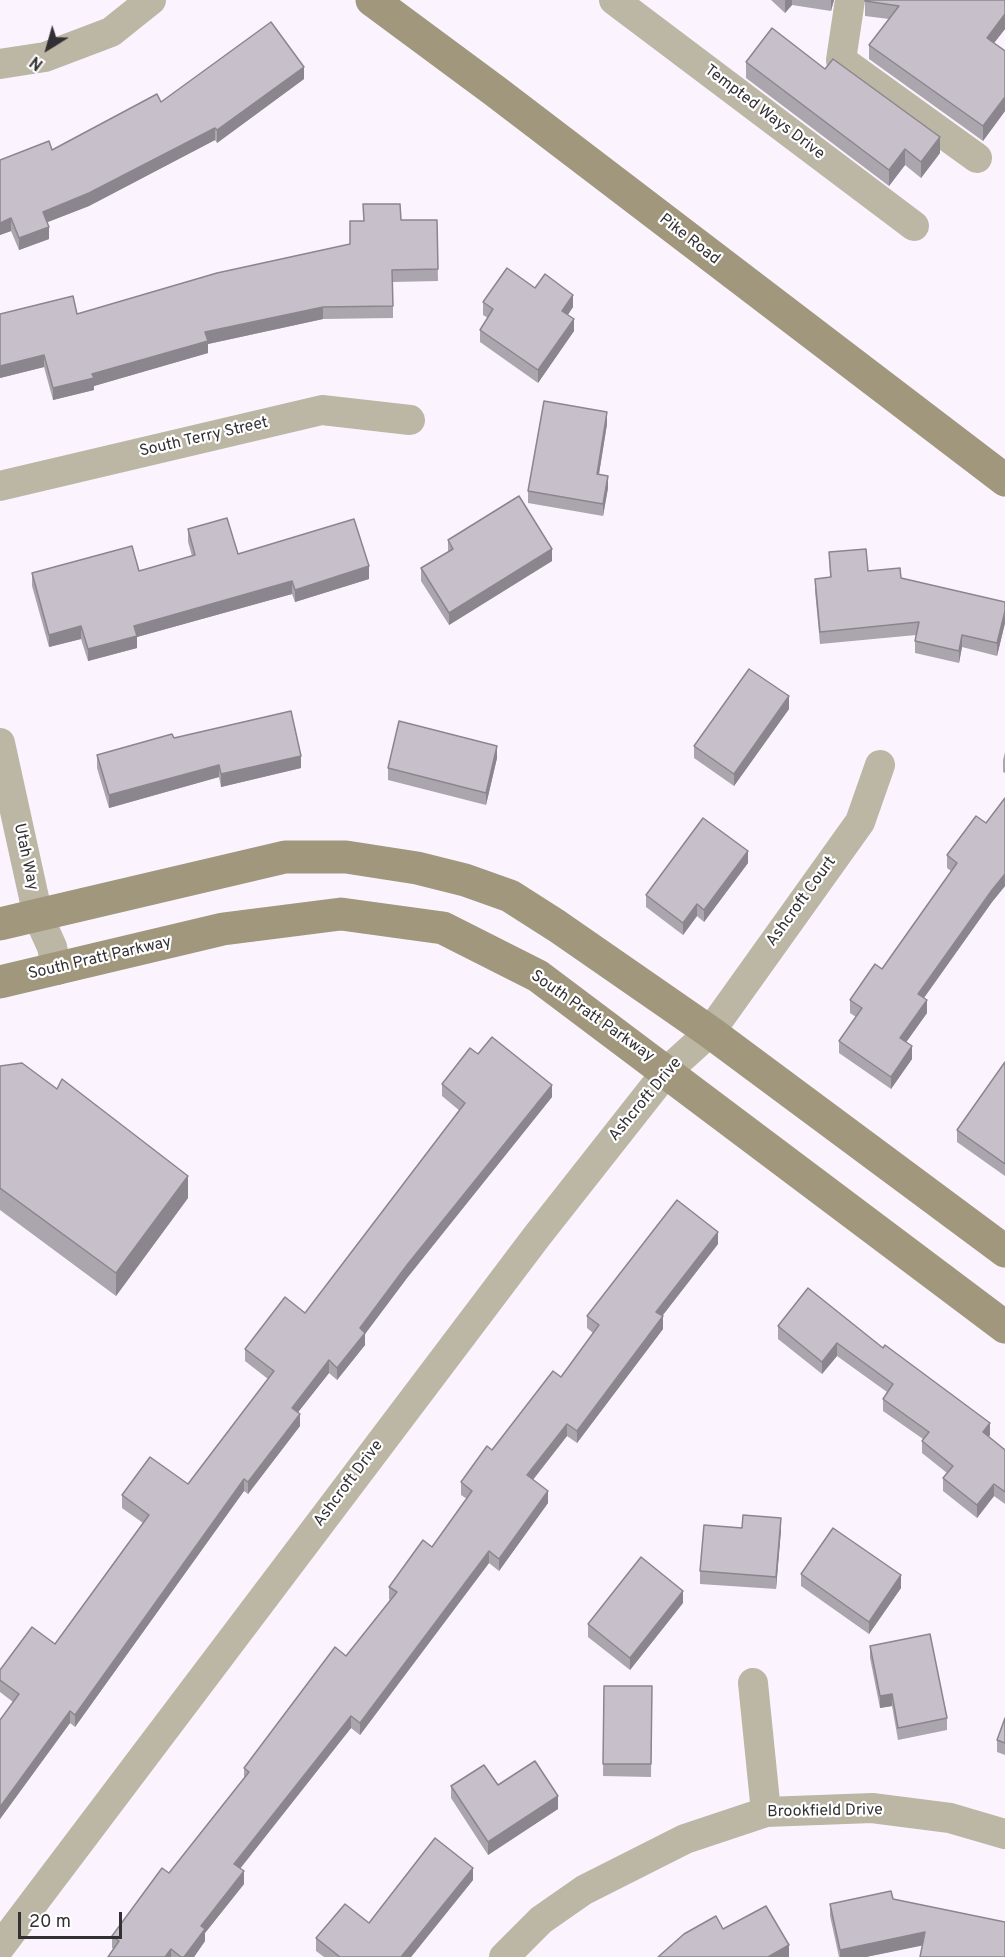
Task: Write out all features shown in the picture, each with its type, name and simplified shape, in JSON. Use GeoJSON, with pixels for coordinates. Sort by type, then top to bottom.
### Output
{"type":"FeatureCollection","features":[{"type":"Feature","properties":{"kind":"street"},"geometry":{"type":"LineString","coordinates":[[0,64],[45,57],[111,32],[151,0]]}},
{"type":"Feature","properties":{"kind":"street","name":"Pike Road"},"geometry":{"type":"LineString","coordinates":[[372,0],[495,91],[1005,480]]}},
{"type":"Feature","properties":{"kind":"street","name":"Tempted Ways Drive"},"geometry":{"type":"LineString","coordinates":[[614,0],[914,226]]}},
{"type":"Feature","properties":{"kind":"street"},"geometry":{"type":"LineString","coordinates":[[850,0],[841,60],[977,158]]}},
{"type":"Feature","properties":{"kind":"street","name":"South Terry Street"},"geometry":{"type":"LineString","coordinates":[[0,486],[322,410],[410,420]]}},
{"type":"Feature","properties":{"kind":"street","name":"Utah Way"},"geometry":{"type":"LineString","coordinates":[[0,742],[38,916],[52,947],[57,970]]}},
{"type":"Feature","properties":{"kind":"street","name":"Ashcroft Court"},"geometry":{"type":"LineString","coordinates":[[710,1032],[860,822],[880,765]]}},
{"type":"Feature","properties":{"kind":"street"},"geometry":{"type":"LineString","coordinates":[[0,924],[285,858],[346,857],[417,868],[465,880],[510,896],[558,926],[710,1032],[1005,1251]]}},
{"type":"Feature","properties":{"kind":"street","name":"South Pratt Parkway"},"geometry":{"type":"LineString","coordinates":[[0,982],[223,929],[341,915],[442,928],[538,976],[1005,1325]]}},
{"type":"Feature","properties":{"kind":"street","name":"Ashcroft Drive"},"geometry":{"type":"LineString","coordinates":[[0,1947],[537,1236],[667,1071],[710,1032]]}},
{"type":"Feature","properties":{"kind":"street"},"geometry":{"type":"LineString","coordinates":[[753,1683],[766,1812]]}},
{"type":"Feature","properties":{"kind":"street","name":"Brookfield Drive"},"geometry":{"type":"LineString","coordinates":[[504,1957],[541,1920],[584,1890],[685,1839],[766,1812],[872,1808],[950,1818],[1005,1834]]}},
{"type":"Feature","properties":{"kind":"building"},"geometry":{"type":"Polygon","coordinates":[[[865,0],[1005,0],[1005,14],[987,38],[1005,51],[1005,97],[983,126],[869,45],[899,6],[865,0]]]}},
{"type":"Feature","properties":{"kind":"building"},"geometry":{"type":"Polygon","coordinates":[[[271,22],[304,67],[217,130],[215,128],[89,193],[43,212],[49,227],[19,238],[11,218],[0,223],[0,160],[49,141],[52,150],[157,94],[161,102],[271,22]]]}},
{"type":"Feature","properties":{"kind":"building"},"geometry":{"type":"Polygon","coordinates":[[[772,28],[825,69],[833,59],[940,137],[921,162],[905,149],[889,170],[746,62],[772,28]]]}},
{"type":"Feature","properties":{"kind":"building"},"geometry":{"type":"Polygon","coordinates":[[[363,204],[400,204],[401,220],[437,220],[438,269],[392,270],[393,306],[323,307],[205,332],[208,341],[92,374],[94,378],[53,388],[44,355],[0,366],[0,314],[73,296],[77,314],[217,273],[350,244],[350,221],[364,221],[363,204]]]}},
{"type":"Feature","properties":{"kind":"building"},"geometry":{"type":"Polygon","coordinates":[[[507,268],[535,288],[545,274],[573,295],[562,311],[574,319],[538,370],[480,330],[493,309],[483,302],[507,268]]]}},
{"type":"Feature","properties":{"kind":"building"},"geometry":{"type":"Polygon","coordinates":[[[544,401],[607,412],[597,474],[608,476],[603,504],[528,491],[544,401]]]}},
{"type":"Feature","properties":{"kind":"building"},"geometry":{"type":"Polygon","coordinates":[[[519,496],[552,549],[449,613],[421,568],[453,549],[448,540],[519,496]]]}},
{"type":"Feature","properties":{"kind":"building"},"geometry":{"type":"Polygon","coordinates":[[[227,518],[238,554],[354,519],[369,566],[295,590],[292,581],[134,626],[137,636],[88,649],[81,626],[49,635],[32,573],[132,546],[139,571],[195,555],[188,529],[227,518]]]}},
{"type":"Feature","properties":{"kind":"building"},"geometry":{"type":"Polygon","coordinates":[[[866,549],[868,571],[900,568],[901,578],[1005,602],[997,643],[962,635],[959,651],[915,641],[919,622],[820,632],[815,579],[831,577],[829,552],[866,549]]]}},
{"type":"Feature","properties":{"kind":"building"},"geometry":{"type":"Polygon","coordinates":[[[749,669],[789,696],[734,774],[694,746],[749,669]]]}},
{"type":"Feature","properties":{"kind":"building"},"geometry":{"type":"Polygon","coordinates":[[[291,711],[301,756],[221,774],[219,765],[109,795],[97,755],[172,734],[174,738],[291,711]]]}},
{"type":"Feature","properties":{"kind":"building"},"geometry":{"type":"Polygon","coordinates":[[[399,721],[497,746],[486,793],[388,768],[399,721]]]}},
{"type":"Feature","properties":{"kind":"building"},"geometry":{"type":"Polygon","coordinates":[[[1005,798],[1005,874],[918,994],[927,1000],[900,1038],[912,1046],[891,1077],[839,1041],[862,1008],[850,1000],[875,964],[882,969],[957,863],[947,855],[976,816],[986,823],[1005,798]]]}},
{"type":"Feature","properties":{"kind":"building"},"geometry":{"type":"Polygon","coordinates":[[[703,818],[748,851],[704,910],[697,904],[683,923],[646,895],[703,818]]]}},
{"type":"Feature","properties":{"kind":"building"},"geometry":{"type":"Polygon","coordinates":[[[492,1037],[552,1085],[407,1265],[360,1328],[365,1333],[337,1368],[329,1360],[292,1408],[300,1414],[248,1482],[244,1479],[75,1715],[70,1711],[0,1807],[0,1720],[19,1694],[0,1680],[0,1670],[32,1627],[55,1644],[149,1515],[122,1495],[150,1457],[188,1484],[274,1371],[245,1349],[285,1297],[305,1313],[465,1103],[442,1084],[470,1048],[478,1054],[492,1037]]]}},
{"type":"Feature","properties":{"kind":"building"},"geometry":{"type":"Polygon","coordinates":[[[1005,1062],[1005,1164],[957,1130],[1005,1062]]]}},
{"type":"Feature","properties":{"kind":"building"},"geometry":{"type":"Polygon","coordinates":[[[22,1063],[57,1089],[62,1079],[188,1176],[116,1273],[0,1188],[0,1066],[22,1063]]]}},
{"type":"Feature","properties":{"kind":"building"},"geometry":{"type":"Polygon","coordinates":[[[677,1200],[718,1232],[656,1312],[663,1316],[577,1431],[567,1424],[527,1475],[548,1491],[499,1559],[489,1551],[360,1723],[351,1716],[234,1864],[244,1871],[201,1926],[205,1929],[184,1957],[171,1949],[165,1957],[108,1957],[119,1941],[112,1936],[162,1868],[169,1873],[249,1772],[244,1768],[335,1647],[346,1656],[397,1592],[389,1587],[423,1540],[432,1547],[472,1491],[461,1482],[487,1446],[492,1450],[553,1371],[561,1377],[599,1325],[587,1316],[677,1200]]]}},
{"type":"Feature","properties":{"kind":"building"},"geometry":{"type":"Polygon","coordinates":[[[808,1288],[883,1348],[885,1345],[990,1423],[983,1432],[1005,1450],[1005,1492],[994,1484],[977,1505],[943,1478],[953,1466],[922,1441],[929,1432],[883,1399],[893,1384],[837,1343],[822,1362],[778,1326],[808,1288]]]}},
{"type":"Feature","properties":{"kind":"building"},"geometry":{"type":"Polygon","coordinates":[[[743,1515],[781,1518],[776,1577],[700,1571],[704,1525],[742,1528],[743,1515]]]}},
{"type":"Feature","properties":{"kind":"building"},"geometry":{"type":"Polygon","coordinates":[[[833,1528],[901,1575],[869,1622],[801,1574],[833,1528]]]}},
{"type":"Feature","properties":{"kind":"building"},"geometry":{"type":"Polygon","coordinates":[[[641,1557],[683,1591],[630,1658],[588,1624],[641,1557]]]}},
{"type":"Feature","properties":{"kind":"building"},"geometry":{"type":"Polygon","coordinates":[[[930,1634],[947,1718],[898,1728],[892,1694],[880,1696],[870,1646],[930,1634]]]}},
{"type":"Feature","properties":{"kind":"building"},"geometry":{"type":"Polygon","coordinates":[[[604,1686],[652,1686],[651,1764],[603,1764],[604,1686]]]}},
{"type":"Feature","properties":{"kind":"building"},"geometry":{"type":"Polygon","coordinates":[[[1005,1718],[1005,1743],[997,1740],[1005,1718]]]}},
{"type":"Feature","properties":{"kind":"building"},"geometry":{"type":"Polygon","coordinates":[[[535,1761],[558,1796],[488,1842],[451,1786],[484,1765],[498,1785],[535,1761]]]}},
{"type":"Feature","properties":{"kind":"building"},"geometry":{"type":"Polygon","coordinates":[[[435,1838],[473,1868],[401,1957],[340,1957],[316,1938],[345,1904],[369,1923],[435,1838]]]}},
{"type":"Feature","properties":{"kind":"building"},"geometry":{"type":"Polygon","coordinates":[[[891,1891],[893,1899],[1005,1922],[1005,1957],[920,1957],[925,1932],[840,1950],[830,1904],[891,1891]]]}},
{"type":"Feature","properties":{"kind":"building"},"geometry":{"type":"Polygon","coordinates":[[[766,1906],[789,1945],[768,1957],[658,1957],[684,1934],[716,1916],[723,1929],[766,1906]]]}}]}
